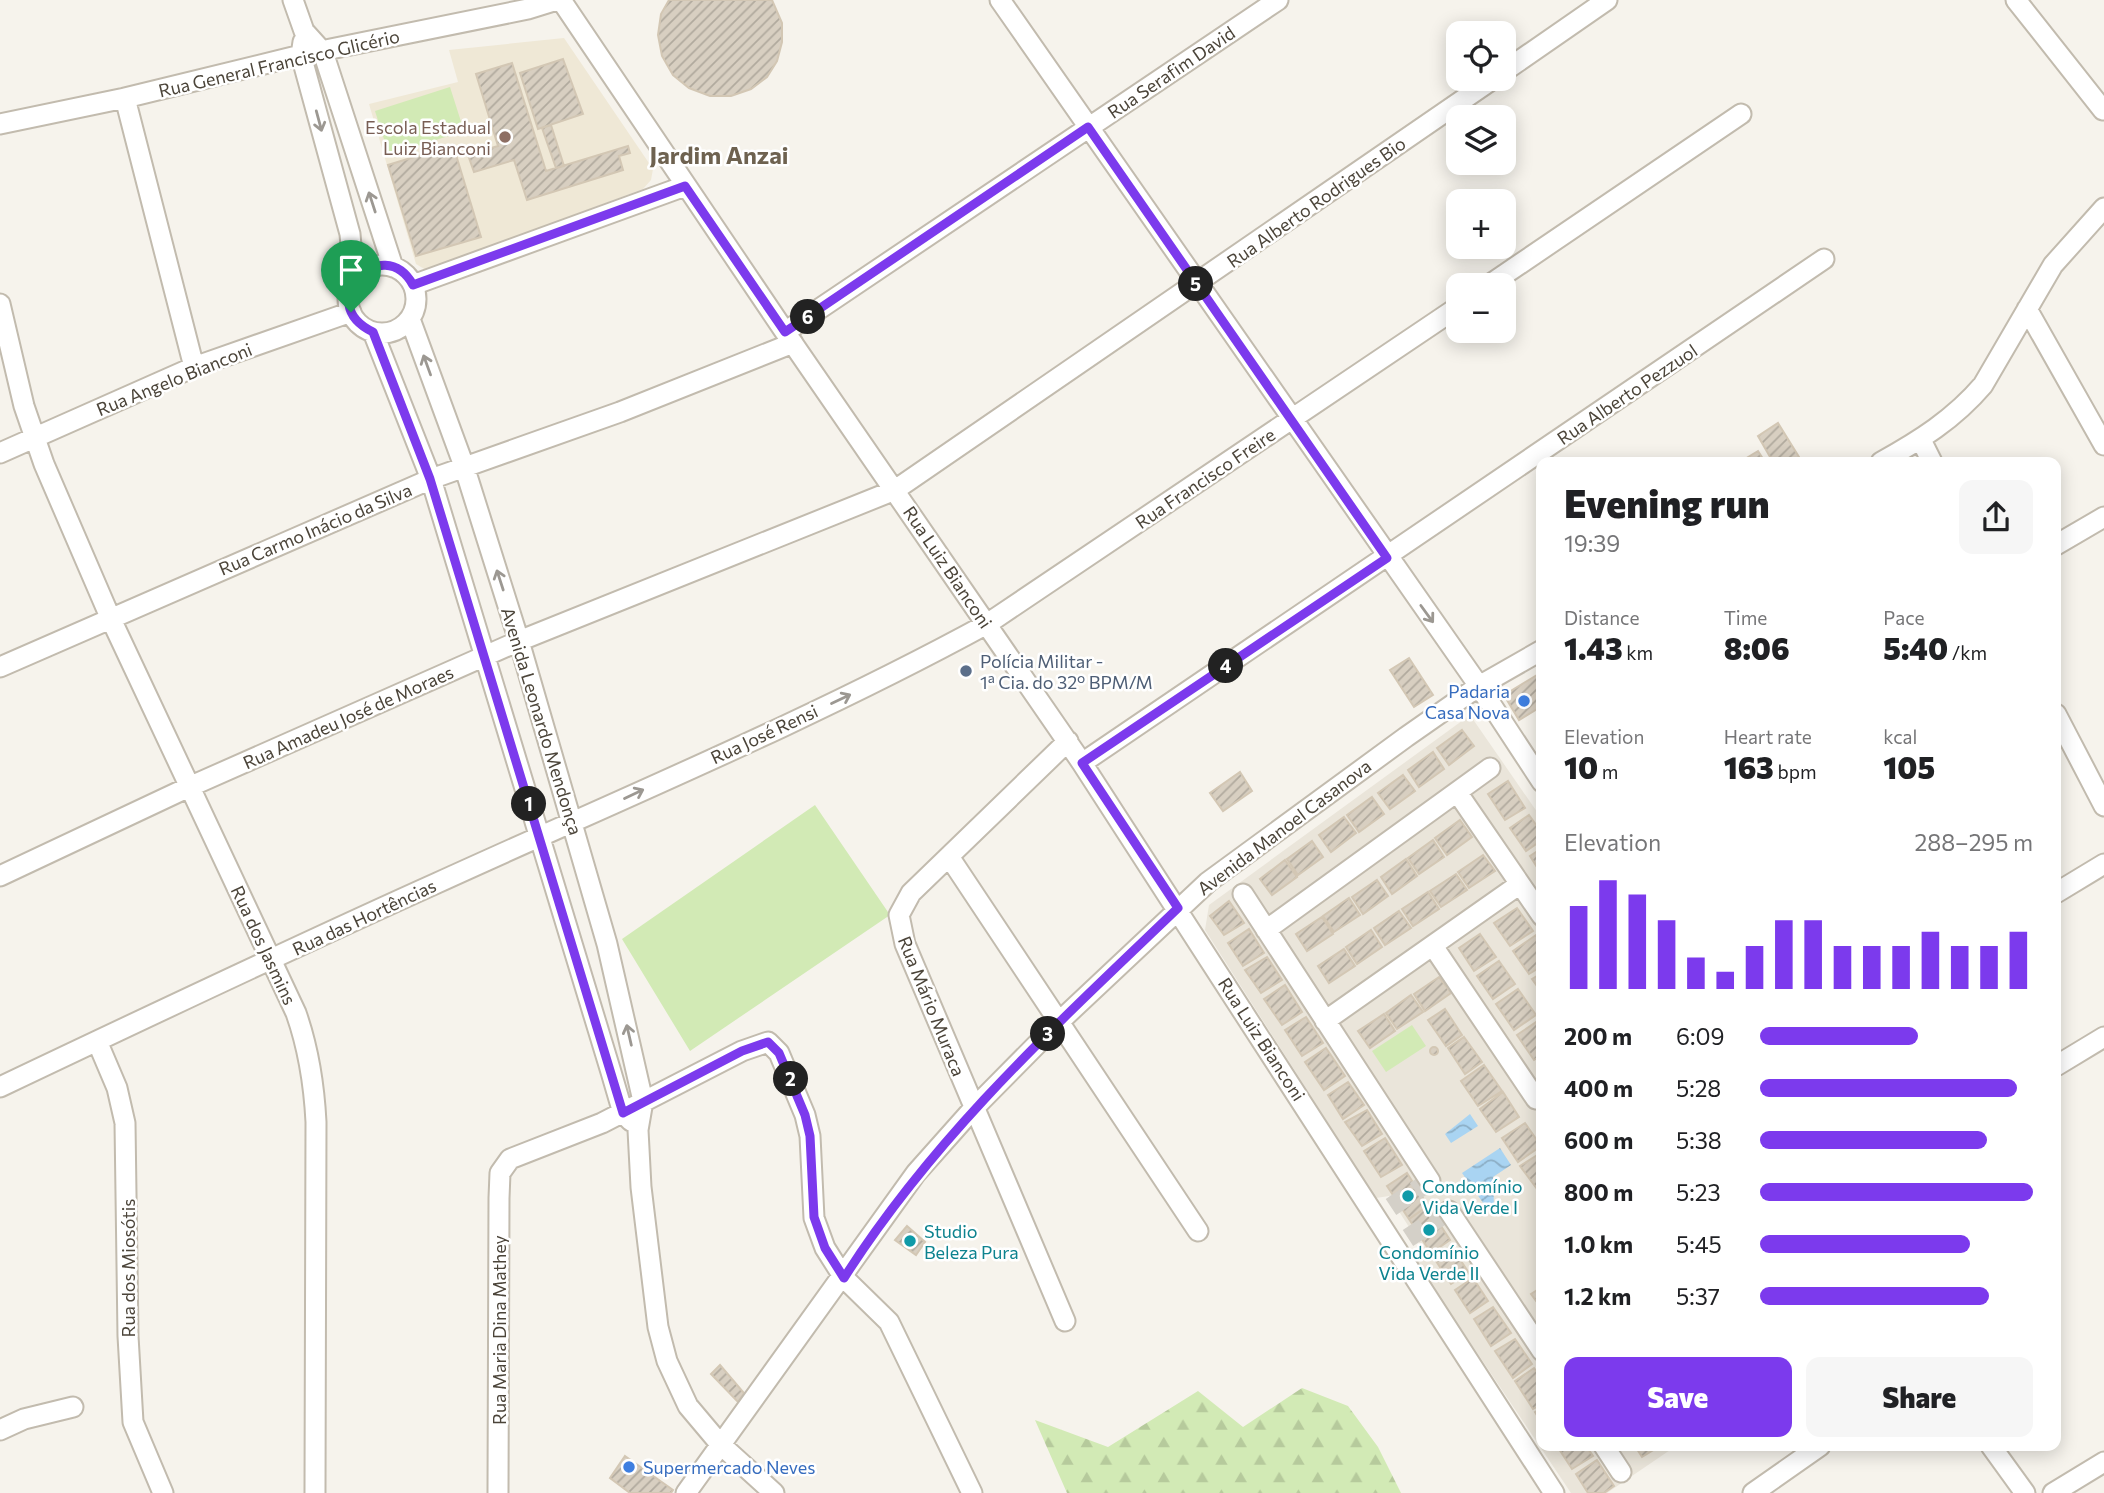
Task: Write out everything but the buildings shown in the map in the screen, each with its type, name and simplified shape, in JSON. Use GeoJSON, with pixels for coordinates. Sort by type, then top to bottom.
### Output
{"type":"FeatureCollection","features":[{"type":"Feature","properties":{"kind":"street"},"geometry":{"type":"LineString","coordinates":[[293,0],[304,31],[323,52],[393,267]]}},
{"type":"Feature","properties":{"kind":"street","name":"Rua General Francisco Glicério"},"geometry":{"type":"LineString","coordinates":[[0,124],[323,52],[494,8],[559,0]]}},
{"type":"Feature","properties":{"kind":"street","name":"Rua Luiz Bianconi"},"geometry":{"type":"LineString","coordinates":[[559,0],[1068,741],[1384,1212],[1554,1493]]}},
{"type":"Feature","properties":{"kind":"street"},"geometry":{"type":"LineString","coordinates":[[1001,0],[1196,284],[1479,686],[1536,773]]}},
{"type":"Feature","properties":{"kind":"street","name":"Rua Serafim David"},"geometry":{"type":"LineString","coordinates":[[789,337],[1088,127],[1278,0]]}},
{"type":"Feature","properties":{"kind":"street"},"geometry":{"type":"LineString","coordinates":[[1516,63],[1607,0]]}},
{"type":"Feature","properties":{"kind":"street"},"geometry":{"type":"LineString","coordinates":[[2016,0],[2103,110]]}},
{"type":"Feature","properties":{"kind":"street"},"geometry":{"type":"LineString","coordinates":[[304,31],[301,55],[350,234],[354,281],[348,301],[351,312],[356,321],[373,332],[394,332],[410,319],[416,299],[413,285],[402,272],[393,267],[371,267],[354,281]]}},
{"type":"Feature","properties":{"kind":"street","name":"Rua Alberto Rodrigues Bio"},"geometry":{"type":"LineString","coordinates":[[895,490],[1476,91]]}},
{"type":"Feature","properties":{"kind":"street"},"geometry":{"type":"LineString","coordinates":[[125,98],[194,367]]}},
{"type":"Feature","properties":{"kind":"street"},"geometry":{"type":"LineString","coordinates":[[1507,273],[1741,114]]}},
{"type":"Feature","properties":{"kind":"street"},"geometry":{"type":"LineString","coordinates":[[413,285],[685,186]]}},
{"type":"Feature","properties":{"kind":"street"},"geometry":{"type":"LineString","coordinates":[[1890,457],[1921,440],[1968,403],[1983,385],[2027,309],[2072,240],[2104,208]]}},
{"type":"Feature","properties":{"kind":"street","name":"Rua Alberto Pezzuol"},"geometry":{"type":"LineString","coordinates":[[1082,763],[1824,259]]}},
{"type":"Feature","properties":{"kind":"street","name":"Rua dos Jasmins"},"geometry":{"type":"LineString","coordinates":[[0,304],[33,438],[110,617],[296,1013],[314,1074],[315,1493]]}},
{"type":"Feature","properties":{"kind":"street"},"geometry":{"type":"LineString","coordinates":[[2027,309],[2104,445]]}},
{"type":"Feature","properties":{"kind":"street","name":"Rua Angelo Bianconi"},"geometry":{"type":"LineString","coordinates":[[0,453],[194,367],[351,312]]}},
{"type":"Feature","properties":{"kind":"street","name":"Rua Francisco Freire"},"geometry":{"type":"LineString","coordinates":[[987,624],[1446,315]]}},
{"type":"Feature","properties":{"kind":"street","name":"Avenida Leonardo Mendonça"},"geometry":{"type":"LineString","coordinates":[[410,319],[464,466],[519,641],[607,944],[643,1101],[638,1130],[641,1187],[657,1327],[677,1386],[688,1406],[720,1444],[774,1493]]}},
{"type":"Feature","properties":{"kind":"street","name":"Avenida Leonardo Mendonça"},"geometry":{"type":"LineString","coordinates":[[373,332],[430,479],[623,1113],[638,1130]]}},
{"type":"Feature","properties":{"kind":"street","name":"Rua Carmo Inácio da Silva"},"geometry":{"type":"LineString","coordinates":[[0,667],[430,479],[620,412],[789,337]]}},
{"type":"Feature","properties":{"kind":"street"},"geometry":{"type":"LineString","coordinates":[[1921,440],[1930,457]]}},
{"type":"Feature","properties":{"kind":"street","name":"Rua Amadeu José de Moraes"},"geometry":{"type":"LineString","coordinates":[[0,876],[188,787],[519,641],[895,490]]}},
{"type":"Feature","properties":{"kind":"street"},"geometry":{"type":"LineString","coordinates":[[2061,542],[2104,517]]}},
{"type":"Feature","properties":{"kind":"street","name":"Rua José Rensi"},"geometry":{"type":"LineString","coordinates":[[539,839],[862,690],[987,624]]}},
{"type":"Feature","properties":{"kind":"street","name":"Avenida Manoel Casanova"},"geometry":{"type":"LineString","coordinates":[[686,1493],[844,1278],[878,1224],[916,1174],[973,1109],[1059,1022],[1178,908],[1299,815],[1479,686],[1536,653]]}},
{"type":"Feature","properties":{"kind":"street"},"geometry":{"type":"LineString","coordinates":[[2061,726],[2104,806]]}},
{"type":"Feature","properties":{"kind":"street","name":"Rua Mário Muraca"},"geometry":{"type":"LineString","coordinates":[[1065,1321],[973,1109],[905,944],[899,923],[900,908],[905,900],[1068,741]]}},
{"type":"Feature","properties":{"kind":"street"},"geometry":{"type":"LineString","coordinates":[[1266,930],[1490,768]]}},
{"type":"Feature","properties":{"kind":"street"},"geometry":{"type":"LineString","coordinates":[[1457,792],[1536,907]]}},
{"type":"Feature","properties":{"kind":"street","name":"Rua das Hortências"},"geometry":{"type":"LineString","coordinates":[[0,1087],[438,882],[539,839]]}},
{"type":"Feature","properties":{"kind":"street"},"geometry":{"type":"LineString","coordinates":[[950,858],[1198,1231]]}},
{"type":"Feature","properties":{"kind":"street"},"geometry":{"type":"LineString","coordinates":[[2061,890],[2104,864]]}},
{"type":"Feature","properties":{"kind":"street"},"geometry":{"type":"LineString","coordinates":[[1325,1021],[1520,884]]}},
{"type":"Feature","properties":{"kind":"street"},"geometry":{"type":"LineString","coordinates":[[1243,894],[1430,1181]]}},
{"type":"Feature","properties":{"kind":"street"},"geometry":{"type":"LineString","coordinates":[[1433,946],[1536,1098]]}},
{"type":"Feature","properties":{"kind":"street"},"geometry":{"type":"LineString","coordinates":[[2061,1063],[2104,1037]]}},
{"type":"Feature","properties":{"kind":"street","name":"Rua dos Miosótis"},"geometry":{"type":"LineString","coordinates":[[97,1041],[117,1088],[125,1123],[128,1336],[133,1422],[162,1492]]}},
{"type":"Feature","properties":{"kind":"street"},"geometry":{"type":"LineString","coordinates":[[623,1113],[742,1051],[768,1042],[779,1053],[805,1115],[810,1136],[814,1217],[825,1248],[844,1278],[889,1322],[972,1493]]}},
{"type":"Feature","properties":{"kind":"street","name":"Rua Maria Dina Mathey"},"geometry":{"type":"LineString","coordinates":[[498,1493],[499,1198],[502,1167],[510,1159],[529,1150],[623,1113]]}},
{"type":"Feature","properties":{"kind":"street"},"geometry":{"type":"LineString","coordinates":[[1449,1211],[1536,1339]]}},
{"type":"Feature","properties":{"kind":"street"},"geometry":{"type":"LineString","coordinates":[[0,1430],[24,1419],[73,1407]]}},
{"type":"Feature","properties":{"kind":"street"},"geometry":{"type":"LineString","coordinates":[[1607,1451],[1621,1472]]}},
{"type":"Feature","properties":{"kind":"street"},"geometry":{"type":"LineString","coordinates":[[1753,1493],[1813,1451]]}},
{"type":"Feature","properties":{"kind":"street"},"geometry":{"type":"LineString","coordinates":[[1995,1451],[2025,1493]]}},
{"type":"Feature","properties":{"kind":"street"},"geometry":{"type":"LineString","coordinates":[[2053,1493],[2104,1462]]}},
{"type":"Feature","properties":{"kind":"shaded area","name":"Escola Estadual Luiz Bianconi"},"geometry":{"type":"Polygon","coordinates":[[[564,38],[653,169],[651,180],[643,189],[426,270],[416,264],[369,104],[458,82],[449,50],[564,38]]]}},
{"type":"Feature","properties":{"kind":"shaded area"},"geometry":{"type":"Polygon","coordinates":[[[1470,715],[1536,810],[1536,1441],[1415,1260],[1420,1244],[1389,1196],[1376,1198],[1205,930],[1209,905],[1470,715]]]}},
{"type":"Feature","properties":{"kind":"shaded area"},"geometry":{"type":"Polygon","coordinates":[[[1543,1451],[1669,1451],[1607,1493],[1571,1493],[1543,1451]]]}},
{"type":"Feature","properties":{"kind":"green space"},"geometry":{"type":"Polygon","coordinates":[[[450,87],[464,131],[389,155],[375,111],[450,87]]]}},
{"type":"Feature","properties":{"kind":"green space"},"geometry":{"type":"Polygon","coordinates":[[[815,805],[890,915],[690,1051],[622,939],[815,805]]]}},
{"type":"Feature","properties":{"kind":"green space"},"geometry":{"type":"Polygon","coordinates":[[[1412,1025],[1426,1046],[1386,1072],[1372,1051],[1412,1025]]]}},
{"type":"Feature","properties":{"kind":"green space"},"geometry":{"type":"Polygon","coordinates":[[[1302,1388],[1348,1406],[1378,1447],[1401,1493],[1067,1493],[1035,1420],[1108,1447],[1198,1391],[1243,1427],[1302,1388]]]}},
{"type":"Feature","properties":{"kind":"water"},"geometry":{"type":"Polygon","coordinates":[[[1470,1114],[1478,1126],[1451,1143],[1445,1134],[1470,1114]]]}},
{"type":"Feature","properties":{"kind":"water"},"geometry":{"type":"Polygon","coordinates":[[[1500,1148],[1511,1165],[1493,1177],[1494,1206],[1486,1207],[1462,1173],[1500,1148]]]}},
{"type":"Feature","properties":{"kind":"tunnel"},"geometry":{"type":"LineString","coordinates":[[1391,1207],[1430,1181]]}},
{"type":"Feature","properties":{"kind":"tunnel"},"geometry":{"type":"LineString","coordinates":[[1408,1238],[1449,1211]]}},
{"type":"Feature","properties":{"kind":"place","name":"Escola Estadual Luiz Bianconi"},"geometry":{"type":"Point","coordinates":[505,137]}},
{"type":"Feature","properties":{"kind":"place","name":"Polícia Militar - 1ª Cia. do 32º BPM/M"},"geometry":{"type":"Point","coordinates":[966,671]}},
{"type":"Feature","properties":{"kind":"place","name":"Padaria Casa Nova"},"geometry":{"type":"Point","coordinates":[1524,701]}},
{"type":"Feature","properties":{"kind":"place","name":"Condomínio Vida Verde I"},"geometry":{"type":"Point","coordinates":[1408,1196]}},
{"type":"Feature","properties":{"kind":"place","name":"Condomínio Vida Verde II"},"geometry":{"type":"Point","coordinates":[1429,1230]}},
{"type":"Feature","properties":{"kind":"place","name":"Studio Beleza Pura"},"geometry":{"type":"Point","coordinates":[910,1241]}},
{"type":"Feature","properties":{"kind":"place","name":"Supermercado Neves"},"geometry":{"type":"Point","coordinates":[629,1467]}},
{"type":"Feature","properties":{"kind":"district","name":"Jardim Anzai"},"geometry":{"type":"Point","coordinates":[719,154]}},
{"type":"Feature","properties":{"kind":"route"},"geometry":{"type":"LineString","coordinates":[[1088,127],[1387,558],[1082,763],[1178,908],[1059,1022],[945,1140],[878,1224],[844,1278],[825,1248],[814,1217],[810,1136],[805,1115],[779,1053],[768,1042],[742,1051],[623,1113],[430,479],[373,332],[356,321],[351,312],[349,290],[361,272],[371,267],[393,267],[402,272],[413,285],[685,186],[785,332],[1088,127]]}}]}
